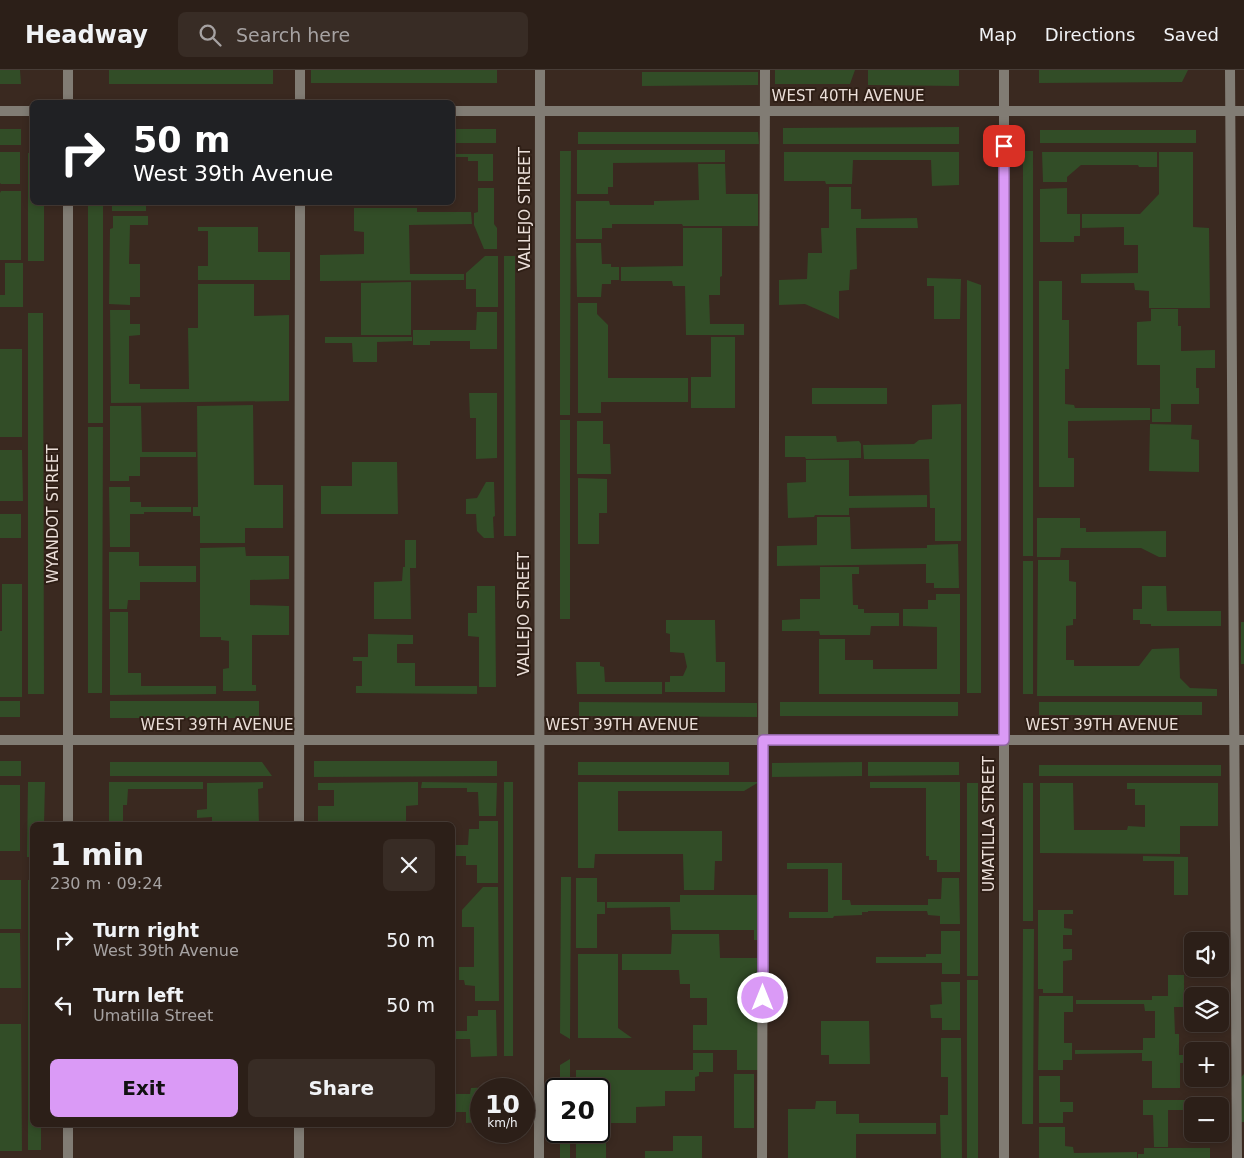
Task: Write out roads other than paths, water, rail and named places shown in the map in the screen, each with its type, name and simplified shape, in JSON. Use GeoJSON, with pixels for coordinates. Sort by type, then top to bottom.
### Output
{"type":"FeatureCollection","features":[{"type":"Feature","properties":{"kind":"street"},"geometry":{"type":"LineString","coordinates":[[68,70],[68,100]]}},
{"type":"Feature","properties":{"kind":"street"},"geometry":{"type":"LineString","coordinates":[[300,70],[300,100]]}},
{"type":"Feature","properties":{"kind":"street","name":"VALLEJO STREET"},"geometry":{"type":"LineString","coordinates":[[539,1158],[540,70]]}},
{"type":"Feature","properties":{"kind":"street"},"geometry":{"type":"LineString","coordinates":[[762,1158],[764,70]]}},
{"type":"Feature","properties":{"kind":"street","name":"UMATILLA STREET"},"geometry":{"type":"LineString","coordinates":[[1004,70],[1004,1158]]}},
{"type":"Feature","properties":{"kind":"street"},"geometry":{"type":"LineString","coordinates":[[1230,70],[1239,740],[1237,1158]]}},
{"type":"Feature","properties":{"kind":"street"},"geometry":{"type":"LineString","coordinates":[[0,111],[30,111]]}},
{"type":"Feature","properties":{"kind":"street","name":"WEST 40TH AVENUE"},"geometry":{"type":"LineString","coordinates":[[455,111],[1244,111]]}},
{"type":"Feature","properties":{"kind":"street","name":"WYANDOT STREET"},"geometry":{"type":"LineString","coordinates":[[68,205],[68,822]]}},
{"type":"Feature","properties":{"kind":"street"},"geometry":{"type":"LineString","coordinates":[[299,822],[300,205]]}},
{"type":"Feature","properties":{"kind":"street","name":"WEST 39TH AVENUE"},"geometry":{"type":"LineString","coordinates":[[0,740],[1239,740]]}},
{"type":"Feature","properties":{"kind":"street"},"geometry":{"type":"LineString","coordinates":[[68,1127],[68,1158]]}},
{"type":"Feature","properties":{"kind":"street"},"geometry":{"type":"LineString","coordinates":[[299,1127],[299,1158]]}}]}
